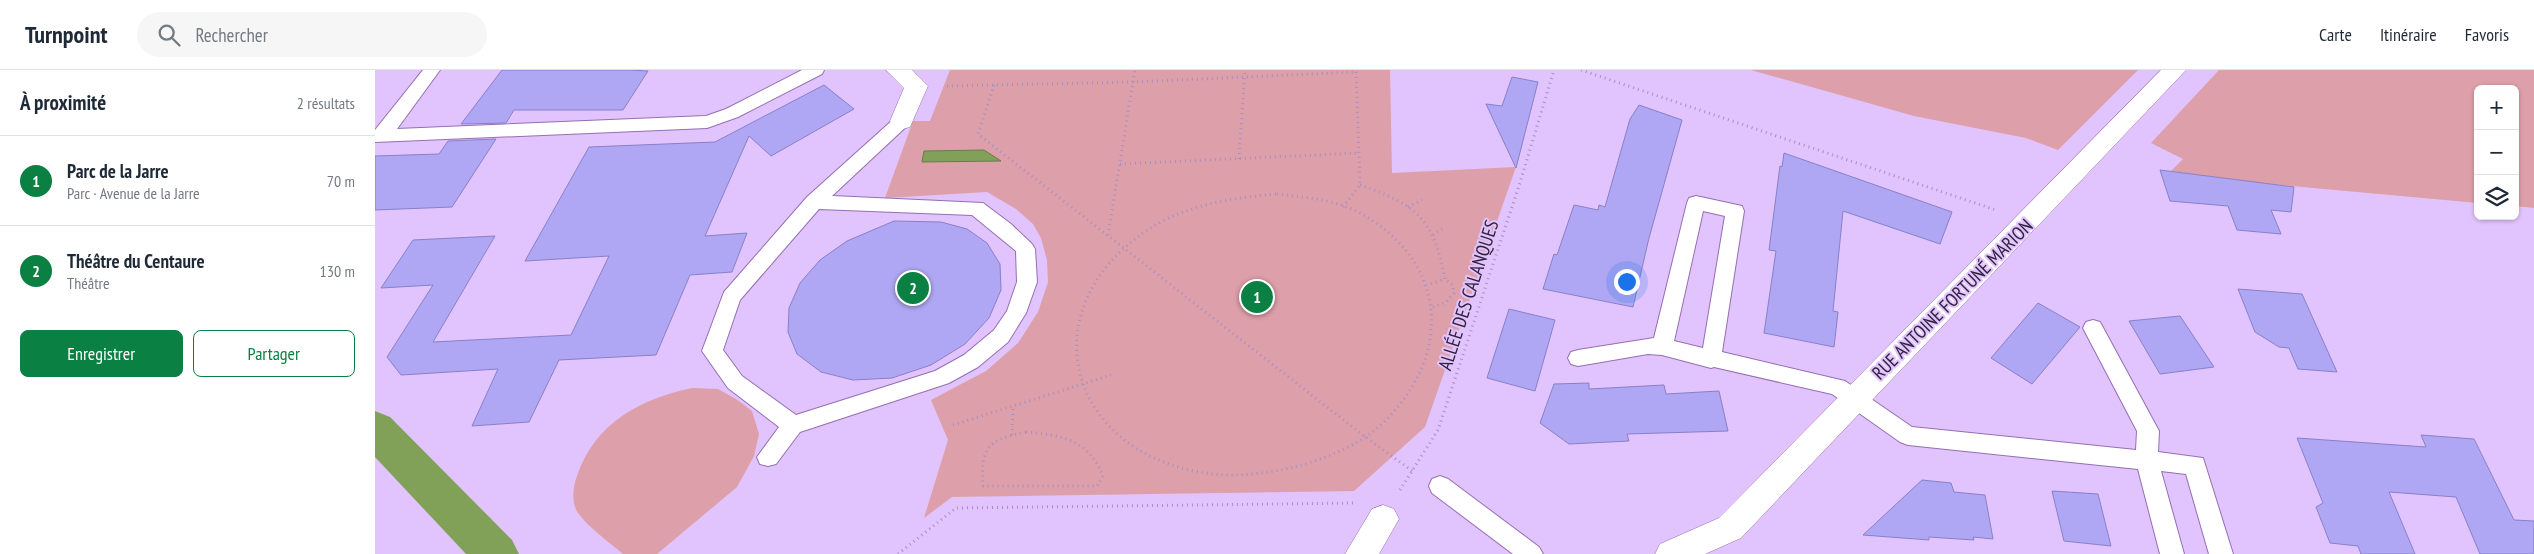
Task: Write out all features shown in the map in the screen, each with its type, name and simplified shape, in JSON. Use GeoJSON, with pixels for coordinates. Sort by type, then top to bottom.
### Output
{"type":"FeatureCollection","features":[{"type":"Feature","properties":{"kind":"street"},"geometry":{"type":"LineString","coordinates":[[898,70],[916,86],[902,122]]}},
{"type":"Feature","properties":{"kind":"street","name":"RUE ANTOINE FORTUNÉ MARION"},"geometry":{"type":"LineString","coordinates":[[1671,554],[1726,541],[1854,398],[2030,221],[2174,70]]}},
{"type":"Feature","properties":{"kind":"street"},"geometry":{"type":"LineString","coordinates":[[1361,554],[1388,510]]}},
{"type":"Feature","properties":{"kind":"lane"},"geometry":{"type":"LineString","coordinates":[[379,136],[432,70]]}},
{"type":"Feature","properties":{"kind":"lane"},"geometry":{"type":"LineString","coordinates":[[379,136],[707,122],[732,113],[816,70]]}},
{"type":"Feature","properties":{"kind":"lane"},"geometry":{"type":"LineString","coordinates":[[793,425],[735,382],[712,351],[731,297],[814,202],[902,122]]}},
{"type":"Feature","properties":{"kind":"lane"},"geometry":{"type":"LineString","coordinates":[[768,457],[793,425],[942,377],[971,361],[1001,336],[1016,313],[1027,282],[1025,249],[1004,228],[976,208],[814,202]]}},
{"type":"Feature","properties":{"kind":"lane"},"geometry":{"type":"LineString","coordinates":[[1662,347],[1696,203],[1735,211],[1711,360]]}},
{"type":"Feature","properties":{"kind":"lane"},"geometry":{"type":"LineString","coordinates":[[2093,328],[2148,431],[2147,459],[2173,554]]}},
{"type":"Feature","properties":{"kind":"lane"},"geometry":{"type":"LineString","coordinates":[[1578,358],[1648,346],[1662,347],[1711,360],[1839,387],[1908,436],[2195,465],[2221,554]]}},
{"type":"Feature","properties":{"kind":"lane"},"geometry":{"type":"LineString","coordinates":[[1439,486],[1531,554]]}},
{"type":"Feature","properties":{"kind":"path"},"geometry":{"type":"LineString","coordinates":[[1108,235],[1135,70]]}},
{"type":"Feature","properties":{"kind":"path"},"geometry":{"type":"LineString","coordinates":[[1239,159],[1245,70]]}},
{"type":"Feature","properties":{"kind":"path","name":"ALLÉE DES CALANQUES"},"geometry":{"type":"LineString","coordinates":[[1388,510],[1438,430],[1519,186],[1554,70]]}},
{"type":"Feature","properties":{"kind":"path"},"geometry":{"type":"LineString","coordinates":[[1581,70],[2030,221]]}},
{"type":"Feature","properties":{"kind":"path"},"geometry":{"type":"LineString","coordinates":[[916,86],[1133,82],[1356,71],[1360,185],[1343,207]]}},
{"type":"Feature","properties":{"kind":"path"},"geometry":{"type":"LineString","coordinates":[[994,85],[978,134],[1364,436],[1412,471],[1439,486]]}},
{"type":"Feature","properties":{"kind":"path"},"geometry":{"type":"LineString","coordinates":[[1120,164],[1359,153]]}},
{"type":"Feature","properties":{"kind":"path"},"geometry":{"type":"LineString","coordinates":[[1360,185],[1397,198],[1408,207],[1433,235],[1442,257],[1445,279],[1453,285],[1454,293],[1446,302],[1433,307]]}},
{"type":"Feature","properties":{"kind":"path"},"geometry":{"type":"LineString","coordinates":[[1277,194],[1318,199],[1343,207],[1355,211],[1387,230],[1412,255],[1428,285],[1433,307],[1431,345],[1416,383],[1387,419],[1346,448],[1297,468],[1243,476],[1190,471],[1143,454],[1107,427],[1083,393],[1074,354],[1079,316],[1096,279],[1125,248],[1165,221],[1195,207],[1236,197],[1277,194]]}},
{"type":"Feature","properties":{"kind":"path"},"geometry":{"type":"LineString","coordinates":[[1408,207],[1422,200]]}},
{"type":"Feature","properties":{"kind":"path"},"geometry":{"type":"LineString","coordinates":[[1433,235],[1441,229]]}},
{"type":"Feature","properties":{"kind":"path"},"geometry":{"type":"LineString","coordinates":[[1428,285],[1445,279]]}},
{"type":"Feature","properties":{"kind":"path"},"geometry":{"type":"LineString","coordinates":[[953,424],[1114,374]]}},
{"type":"Feature","properties":{"kind":"path"},"geometry":{"type":"LineString","coordinates":[[1013,406],[1013,435]]}},
{"type":"Feature","properties":{"kind":"path"},"geometry":{"type":"LineString","coordinates":[[1026,432],[1046,433],[1068,440],[1093,453],[1103,476],[1097,486],[983,486],[981,466],[985,449],[1002,437],[1013,435],[1026,432]]}},
{"type":"Feature","properties":{"kind":"path"},"geometry":{"type":"LineString","coordinates":[[898,554],[956,508],[1388,510]]}},
{"type":"Feature","properties":{"kind":"shaded area"},"geometry":{"type":"Polygon","coordinates":[[[950,70],[1390,70],[1392,173],[1516,167],[1425,427],[1354,491],[952,497],[924,518],[948,440],[931,400],[986,371],[1018,343],[1038,312],[1048,282],[1047,260],[1041,238],[1033,224],[1016,209],[987,192],[885,198],[913,121],[930,121],[950,70]]]}},
{"type":"Feature","properties":{"kind":"shaded area"},"geometry":{"type":"Polygon","coordinates":[[[1751,70],[2138,70],[2058,150],[2026,138],[1914,116],[1751,70]]]}},
{"type":"Feature","properties":{"kind":"shaded area"},"geometry":{"type":"Polygon","coordinates":[[[2219,70],[2534,70],[2534,208],[2519,206],[2519,85],[2474,85],[2474,203],[2260,183],[2171,171],[2183,159],[2151,143],[2219,70]]]}},
{"type":"Feature","properties":{"kind":"shaded area"},"geometry":{"type":"Polygon","coordinates":[[[984,150],[1001,161],[922,162],[924,151],[984,150]]]}},
{"type":"Feature","properties":{"kind":"shaded area"},"geometry":{"type":"Polygon","coordinates":[[[692,388],[718,389],[752,411],[759,434],[754,456],[737,487],[657,554],[623,554],[593,529],[578,513],[574,504],[573,494],[577,476],[585,457],[595,441],[622,416],[655,399],[692,388]]]}},
{"type":"Feature","properties":{"kind":"building"},"geometry":{"type":"Polygon","coordinates":[[[502,70],[648,71],[623,110],[514,110],[506,123],[461,124],[502,70]]]}},
{"type":"Feature","properties":{"kind":"building"},"geometry":{"type":"Polygon","coordinates":[[[1512,77],[1538,82],[1516,168],[1486,104],[1502,106],[1512,77]]]}},
{"type":"Feature","properties":{"kind":"building"},"geometry":{"type":"Polygon","coordinates":[[[824,85],[854,109],[771,156],[749,136],[705,236],[747,233],[732,272],[690,275],[656,355],[559,360],[529,422],[472,426],[498,369],[401,375],[387,357],[433,285],[381,288],[413,240],[495,236],[433,342],[571,335],[609,256],[525,261],[589,147],[715,142],[824,85]]]}},
{"type":"Feature","properties":{"kind":"building"},"geometry":{"type":"Polygon","coordinates":[[[1639,105],[1682,120],[1649,238],[1633,307],[1543,289],[1554,254],[1557,255],[1574,205],[1598,210],[1599,205],[1605,207],[1630,119],[1639,105]]]}},
{"type":"Feature","properties":{"kind":"building"},"geometry":{"type":"Polygon","coordinates":[[[496,139],[452,207],[375,210],[375,156],[439,154],[448,141],[496,139]]]}},
{"type":"Feature","properties":{"kind":"building"},"geometry":{"type":"Polygon","coordinates":[[[1784,153],[1952,212],[1940,244],[1843,211],[1833,311],[1838,312],[1834,347],[1764,333],[1776,251],[1769,250],[1780,166],[1782,167],[1784,153]]]}},
{"type":"Feature","properties":{"kind":"building"},"geometry":{"type":"Polygon","coordinates":[[[2160,170],[2294,187],[2291,212],[2271,210],[2281,234],[2237,230],[2228,206],[2170,201],[2160,170]]]}},
{"type":"Feature","properties":{"kind":"building"},"geometry":{"type":"Polygon","coordinates":[[[894,221],[941,222],[967,229],[987,243],[1000,264],[1001,290],[989,318],[965,344],[931,365],[892,378],[853,380],[821,372],[797,354],[788,332],[789,308],[800,283],[820,260],[847,241],[894,221]]]}},
{"type":"Feature","properties":{"kind":"building"},"geometry":{"type":"Polygon","coordinates":[[[2238,289],[2302,294],[2337,372],[2298,369],[2289,348],[2279,347],[2255,332],[2238,289]]]}},
{"type":"Feature","properties":{"kind":"building"},"geometry":{"type":"Polygon","coordinates":[[[2038,303],[2080,327],[2032,384],[1991,358],[2038,303]]]}},
{"type":"Feature","properties":{"kind":"building"},"geometry":{"type":"Polygon","coordinates":[[[1509,309],[1555,320],[1535,391],[1487,378],[1509,309]]]}},
{"type":"Feature","properties":{"kind":"building"},"geometry":{"type":"Polygon","coordinates":[[[2180,316],[2214,367],[2160,374],[2129,321],[2180,316]]]}},
{"type":"Feature","properties":{"kind":"building"},"geometry":{"type":"Polygon","coordinates":[[[1589,383],[1589,389],[1664,385],[1666,394],[1719,391],[1728,431],[1627,434],[1629,441],[1569,444],[1540,423],[1554,384],[1589,383]]]}},
{"type":"Feature","properties":{"kind":"building"},"geometry":{"type":"Polygon","coordinates":[[[2421,435],[2474,439],[2514,520],[2534,521],[2534,554],[2480,554],[2456,497],[2389,492],[2415,554],[2361,554],[2358,546],[2330,543],[2316,507],[2323,503],[2297,438],[2426,447],[2421,435]]]}},
{"type":"Feature","properties":{"kind":"building"},"geometry":{"type":"Polygon","coordinates":[[[1922,480],[1951,483],[1954,492],[1985,495],[1993,539],[1973,537],[1974,540],[1929,537],[1929,540],[1863,535],[1922,480]]]}},
{"type":"Feature","properties":{"kind":"building"},"geometry":{"type":"Polygon","coordinates":[[[2052,491],[2098,494],[2111,546],[2064,541],[2052,491]]]}},
{"type":"Feature","properties":{"kind":"waterway"},"geometry":{"type":"LineString","coordinates":[[375,429],[496,554]]}},
{"type":"Feature","properties":{"kind":"place","name":"Théâtre du Centaure"},"geometry":{"type":"Point","coordinates":[913,288]}},
{"type":"Feature","properties":{"kind":"place","name":"Parc de la Jarre"},"geometry":{"type":"Point","coordinates":[1257,297]}}]}
